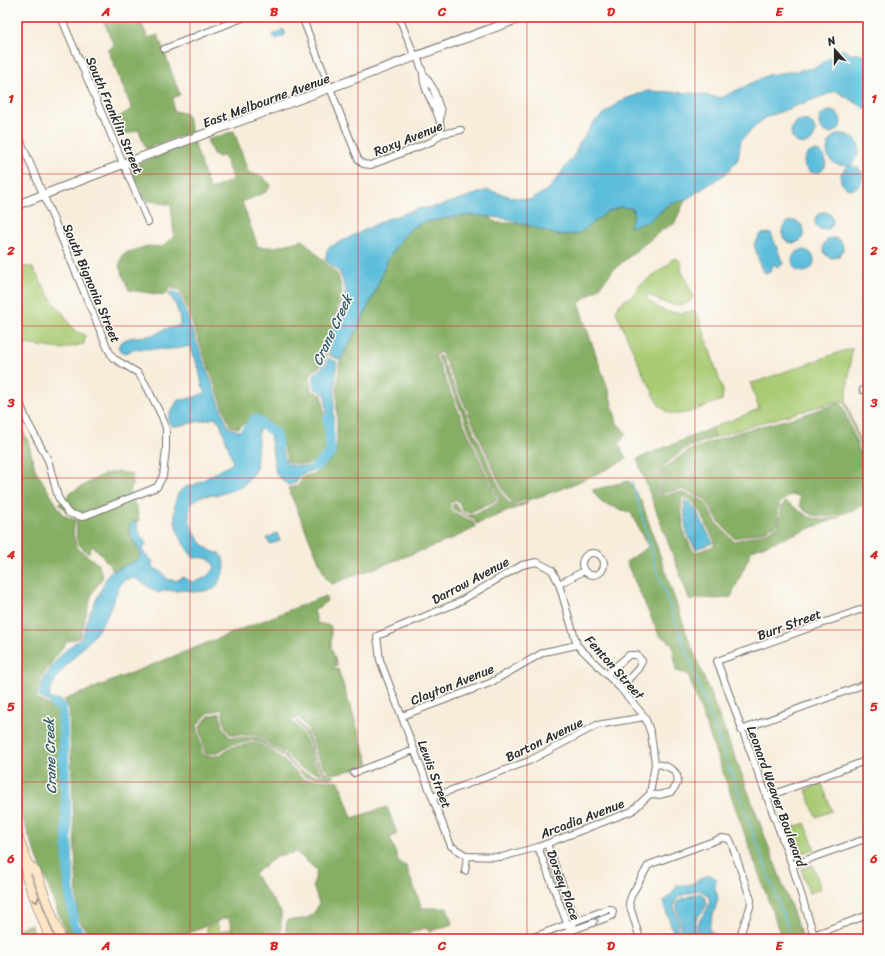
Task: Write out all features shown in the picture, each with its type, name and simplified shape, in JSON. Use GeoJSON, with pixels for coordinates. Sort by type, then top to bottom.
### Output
{"type":"FeatureCollection","features":[{"type":"Feature","properties":{"kind":"main road"},"geometry":{"type":"LineString","coordinates":[[17,834],[27,863],[26,876],[50,939]]}},
{"type":"Feature","properties":{"kind":"main road"},"geometry":{"type":"LineString","coordinates":[[27,863],[36,872],[61,939]]}},
{"type":"Feature","properties":{"kind":"street","name":"South Franklin Street"},"geometry":{"type":"LineString","coordinates":[[61,17],[148,222]]}},
{"type":"Feature","properties":{"kind":"street"},"geometry":{"type":"LineString","coordinates":[[164,49],[245,17]]}},
{"type":"Feature","properties":{"kind":"street"},"geometry":{"type":"LineString","coordinates":[[302,17],[331,89]]}},
{"type":"Feature","properties":{"kind":"street"},"geometry":{"type":"LineString","coordinates":[[399,17],[423,72],[423,78],[428,94],[442,127],[441,134]]}},
{"type":"Feature","properties":{"kind":"street","name":"East Melbourne Avenue"},"geometry":{"type":"LineString","coordinates":[[17,205],[123,164],[331,89],[417,56],[499,21],[522,17]]}},
{"type":"Feature","properties":{"kind":"street","name":"Roxy Avenue"},"geometry":{"type":"LineString","coordinates":[[331,89],[358,159],[363,164],[371,165],[433,141],[441,134],[461,130]]}},
{"type":"Feature","properties":{"kind":"street","name":"South Bignonia Street"},"geometry":{"type":"LineString","coordinates":[[17,132],[107,347],[113,358],[138,373],[146,385],[162,417],[166,428],[166,449],[163,476],[157,488],[82,517],[68,512],[58,497],[48,460],[27,421],[17,395]]}},
{"type":"Feature","properties":{"kind":"street","name":"Darrow Avenue"},"geometry":{"type":"LineString","coordinates":[[380,660],[375,635],[457,603],[522,565],[537,562],[552,570]]}},
{"type":"Feature","properties":{"kind":"street","name":"Fenton Street"},"geometry":{"type":"LineString","coordinates":[[552,570],[559,584],[577,645],[607,674],[645,717],[651,734],[655,764],[650,794]]}},
{"type":"Feature","properties":{"kind":"street"},"geometry":{"type":"LineString","coordinates":[[559,584],[584,571]]}},
{"type":"Feature","properties":{"kind":"street","name":"Burr Street"},"geometry":{"type":"LineString","coordinates":[[717,662],[868,607]]}},
{"type":"Feature","properties":{"kind":"street","name":"Clayton Avenue"},"geometry":{"type":"LineString","coordinates":[[402,716],[490,683],[544,652],[577,645]]}},
{"type":"Feature","properties":{"kind":"street"},"geometry":{"type":"LineString","coordinates":[[607,674],[629,655],[637,656],[642,661],[638,669],[620,688]]}},
{"type":"Feature","properties":{"kind":"street","name":"Lewis Street"},"geometry":{"type":"LineString","coordinates":[[380,660],[451,846],[467,856]]}},
{"type":"Feature","properties":{"kind":"street","name":"Leonard Weaver Boulevard"},"geometry":{"type":"LineString","coordinates":[[717,662],[792,865],[814,937]]}},
{"type":"Feature","properties":{"kind":"street"},"geometry":{"type":"LineString","coordinates":[[742,730],[868,683]]}},
{"type":"Feature","properties":{"kind":"street","name":"Barton Avenue"},"geometry":{"type":"LineString","coordinates":[[433,797],[529,761],[597,724],[645,717]]}},
{"type":"Feature","properties":{"kind":"street"},"geometry":{"type":"LineString","coordinates":[[354,773],[414,750]]}},
{"type":"Feature","properties":{"kind":"street"},"geometry":{"type":"LineString","coordinates":[[766,797],[868,760]]}},
{"type":"Feature","properties":{"kind":"street"},"geometry":{"type":"LineString","coordinates":[[650,794],[659,795],[671,792],[677,783],[676,774],[670,768],[664,765],[655,764]]}},
{"type":"Feature","properties":{"kind":"street","name":"Arcadia Avenue"},"geometry":{"type":"LineString","coordinates":[[467,856],[502,857],[547,844],[632,811],[650,794]]}},
{"type":"Feature","properties":{"kind":"street"},"geometry":{"type":"LineString","coordinates":[[640,939],[629,903],[632,894],[648,866],[722,838],[728,839],[731,842],[751,900],[751,907],[742,927],[741,939]]}},
{"type":"Feature","properties":{"kind":"street"},"geometry":{"type":"LineString","coordinates":[[792,865],[868,838]]}},
{"type":"Feature","properties":{"kind":"street","name":"Dorsey Place"},"geometry":{"type":"LineString","coordinates":[[547,844],[576,921],[570,931]]}},
{"type":"Feature","properties":{"kind":"street","name":"Dorsey Place"},"geometry":{"type":"LineString","coordinates":[[538,847],[573,939]]}},
{"type":"Feature","properties":{"kind":"street"},"geometry":{"type":"LineString","coordinates":[[465,871],[467,856]]}},
{"type":"Feature","properties":{"kind":"street"},"geometry":{"type":"LineString","coordinates":[[17,867],[27,863]]}},
{"type":"Feature","properties":{"kind":"street"},"geometry":{"type":"LineString","coordinates":[[528,939],[608,909],[613,911],[612,916],[548,939]]}},
{"type":"Feature","properties":{"kind":"street"},"geometry":{"type":"LineString","coordinates":[[814,937],[868,915]]}},
{"type":"Feature","properties":{"kind":"green space"},"geometry":{"type":"Polygon","coordinates":[[[102,17],[141,17],[140,20],[148,38],[158,35],[180,95],[173,98],[173,111],[186,113],[192,132],[146,149],[139,130],[123,135],[117,118],[132,109],[108,50],[114,46],[102,17]]]}},
{"type":"Feature","properties":{"kind":"green space"},"geometry":{"type":"Polygon","coordinates":[[[234,131],[248,172],[263,177],[271,185],[266,192],[242,202],[258,247],[275,247],[303,240],[338,275],[342,292],[324,363],[310,374],[311,390],[322,395],[329,451],[319,460],[310,464],[288,462],[275,430],[259,415],[238,428],[230,426],[180,290],[171,288],[165,295],[129,290],[119,266],[123,254],[147,246],[162,247],[174,236],[171,205],[145,200],[130,167],[194,142],[210,190],[233,180],[224,156],[217,157],[213,154],[207,140],[234,131]]]}},
{"type":"Feature","properties":{"kind":"green space"},"geometry":{"type":"Polygon","coordinates":[[[683,196],[685,200],[674,224],[663,229],[613,270],[599,288],[579,303],[609,392],[617,423],[626,433],[619,444],[626,459],[562,489],[515,503],[509,499],[504,492],[441,352],[435,355],[497,500],[468,513],[463,511],[457,500],[449,503],[451,511],[473,522],[475,528],[452,539],[332,584],[326,578],[288,488],[298,486],[304,476],[314,474],[335,456],[337,443],[337,390],[340,360],[357,330],[375,292],[387,261],[399,242],[411,228],[426,222],[473,215],[488,216],[497,223],[512,223],[534,227],[557,235],[577,234],[607,212],[620,207],[632,207],[634,215],[629,227],[659,213],[683,196]]]}},
{"type":"Feature","properties":{"kind":"green space"},"geometry":{"type":"Polygon","coordinates":[[[677,258],[681,263],[682,272],[693,296],[691,301],[678,305],[663,302],[647,294],[646,298],[658,308],[669,312],[680,313],[695,311],[699,317],[723,391],[722,400],[691,412],[671,414],[658,403],[645,378],[616,312],[618,306],[633,295],[639,286],[670,263],[671,260],[677,258]]]}},
{"type":"Feature","properties":{"kind":"green space"},"geometry":{"type":"Polygon","coordinates":[[[17,267],[32,267],[53,302],[63,313],[71,326],[75,331],[85,335],[84,344],[61,349],[17,343],[17,267]]]}},
{"type":"Feature","properties":{"kind":"green space"},"geometry":{"type":"Polygon","coordinates":[[[852,348],[846,401],[866,462],[844,401],[841,400],[714,438],[712,428],[759,409],[750,382],[753,383],[852,348]]]}},
{"type":"Feature","properties":{"kind":"green space"},"geometry":{"type":"Polygon","coordinates":[[[438,356],[440,356],[502,494],[508,502],[515,505],[528,503],[476,524],[474,519],[465,515],[468,516],[485,510],[497,503],[499,500],[438,356]]]}},
{"type":"Feature","properties":{"kind":"green space"},"geometry":{"type":"Polygon","coordinates":[[[841,402],[868,474],[868,503],[840,514],[825,517],[809,513],[800,506],[800,496],[790,495],[779,504],[778,524],[761,532],[734,538],[719,522],[705,499],[681,489],[658,494],[664,468],[688,451],[739,432],[800,416],[841,402]]]}},
{"type":"Feature","properties":{"kind":"green space"},"geometry":{"type":"Polygon","coordinates":[[[17,422],[28,441],[35,469],[63,515],[75,520],[73,534],[77,548],[98,564],[103,577],[92,593],[80,637],[66,642],[41,678],[36,699],[58,709],[60,713],[66,882],[71,923],[77,939],[68,939],[17,804],[17,713],[20,711],[17,695],[17,491],[20,489],[17,483],[17,422]]]}},
{"type":"Feature","properties":{"kind":"green space"},"geometry":{"type":"Polygon","coordinates":[[[712,428],[714,438],[686,448],[663,466],[656,493],[657,496],[681,492],[704,501],[717,524],[734,541],[762,534],[779,526],[782,505],[786,502],[809,517],[824,520],[840,517],[752,550],[731,597],[717,599],[699,598],[690,601],[637,459],[712,428]],[[685,497],[681,500],[683,530],[692,550],[696,552],[714,546],[715,542],[699,510],[690,499],[685,497]]]}},
{"type":"Feature","properties":{"kind":"green space"},"geometry":{"type":"Polygon","coordinates":[[[117,472],[132,474],[132,484],[129,495],[137,508],[139,521],[133,522],[131,537],[140,551],[140,558],[115,571],[93,546],[88,553],[83,549],[76,538],[77,519],[59,504],[70,493],[104,474],[117,472]]]}},
{"type":"Feature","properties":{"kind":"green space"},"geometry":{"type":"Polygon","coordinates":[[[629,481],[642,503],[687,635],[736,759],[803,939],[782,939],[688,674],[676,671],[673,645],[666,639],[660,637],[626,562],[648,547],[631,513],[602,503],[592,490],[629,481]]]}},
{"type":"Feature","properties":{"kind":"green space"},"geometry":{"type":"Polygon","coordinates":[[[456,504],[461,513],[453,509],[452,505],[456,504]]]}},
{"type":"Feature","properties":{"kind":"green space"},"geometry":{"type":"Polygon","coordinates":[[[325,596],[327,601],[314,609],[317,623],[331,626],[331,647],[337,665],[334,666],[335,670],[338,669],[369,764],[344,772],[329,774],[316,754],[314,743],[307,728],[299,717],[291,720],[298,727],[307,742],[312,760],[322,774],[300,768],[287,755],[258,736],[230,734],[225,726],[222,709],[208,713],[197,725],[203,756],[218,756],[232,747],[256,743],[267,748],[281,758],[303,779],[339,781],[352,818],[387,807],[397,834],[390,838],[399,863],[406,866],[422,908],[447,908],[453,924],[430,931],[425,928],[392,939],[285,939],[287,920],[307,918],[313,914],[319,904],[313,886],[317,870],[296,852],[277,856],[254,874],[281,912],[281,939],[236,939],[228,917],[174,939],[91,939],[78,918],[69,709],[64,700],[325,596]]]}},
{"type":"Feature","properties":{"kind":"green space"},"geometry":{"type":"Polygon","coordinates":[[[66,711],[75,918],[88,939],[80,939],[73,923],[74,918],[68,882],[62,712],[66,711]]]}},
{"type":"Feature","properties":{"kind":"green space"},"geometry":{"type":"Polygon","coordinates":[[[220,713],[222,726],[229,737],[258,738],[286,757],[299,771],[323,776],[324,773],[314,759],[309,741],[296,721],[298,721],[305,730],[312,744],[313,755],[328,776],[335,776],[331,778],[304,776],[282,755],[268,746],[256,741],[231,744],[217,753],[205,754],[200,726],[209,716],[220,713]]]}},
{"type":"Feature","properties":{"kind":"green space"},"geometry":{"type":"Polygon","coordinates":[[[822,784],[832,811],[816,817],[806,790],[822,784]]]}},
{"type":"Feature","properties":{"kind":"green space"},"geometry":{"type":"Polygon","coordinates":[[[805,823],[815,849],[795,855],[786,830],[805,823]]]}},
{"type":"Feature","properties":{"kind":"green space"},"geometry":{"type":"Polygon","coordinates":[[[813,865],[821,889],[809,893],[801,869],[813,865]]]}},
{"type":"Feature","properties":{"kind":"green space"},"geometry":{"type":"Polygon","coordinates":[[[217,923],[220,932],[232,928],[236,939],[210,939],[206,928],[217,923]]]}},
{"type":"Feature","properties":{"kind":"green space"},"geometry":{"type":"Polygon","coordinates":[[[31,924],[36,939],[17,939],[17,929],[31,924]]]}},
{"type":"Feature","properties":{"kind":"water"},"geometry":{"type":"Polygon","coordinates":[[[282,29],[285,31],[285,35],[277,39],[273,38],[273,34],[277,34],[282,29]]]}},
{"type":"Feature","properties":{"kind":"water"},"geometry":{"type":"Polygon","coordinates":[[[842,49],[851,54],[868,54],[868,110],[836,91],[764,118],[741,140],[738,159],[727,173],[685,200],[669,204],[648,222],[629,227],[634,215],[632,208],[620,207],[607,212],[578,234],[557,235],[509,219],[473,215],[426,222],[411,228],[399,242],[387,261],[375,292],[357,330],[340,360],[329,355],[332,334],[346,291],[340,273],[325,260],[328,248],[387,219],[418,209],[440,206],[488,190],[512,197],[530,200],[549,189],[575,154],[579,144],[594,122],[620,101],[647,91],[692,93],[721,98],[768,75],[815,68],[842,49]]]}},
{"type":"Feature","properties":{"kind":"water"},"geometry":{"type":"Polygon","coordinates":[[[830,111],[838,114],[841,122],[838,130],[830,133],[822,130],[819,122],[822,114],[830,111]]]}},
{"type":"Feature","properties":{"kind":"water"},"geometry":{"type":"Polygon","coordinates":[[[803,120],[811,124],[815,132],[811,140],[803,144],[795,140],[791,132],[795,124],[803,120]]]}},
{"type":"Feature","properties":{"kind":"water"},"geometry":{"type":"Polygon","coordinates":[[[838,134],[851,137],[859,146],[858,155],[851,166],[858,168],[862,172],[863,177],[858,186],[854,189],[848,189],[843,185],[840,178],[841,173],[849,166],[836,164],[827,153],[828,145],[838,134]]]}},
{"type":"Feature","properties":{"kind":"water"},"geometry":{"type":"Polygon","coordinates":[[[815,151],[823,154],[826,162],[823,170],[815,173],[807,170],[804,162],[807,154],[815,151]]]}},
{"type":"Feature","properties":{"kind":"water"},"geometry":{"type":"Polygon","coordinates":[[[820,212],[828,212],[833,217],[831,228],[828,230],[820,230],[815,225],[815,217],[820,212]]]}},
{"type":"Feature","properties":{"kind":"water"},"geometry":{"type":"Polygon","coordinates":[[[793,221],[801,224],[804,232],[801,240],[793,243],[785,240],[782,232],[785,224],[793,221]]]}},
{"type":"Feature","properties":{"kind":"water"},"geometry":{"type":"Polygon","coordinates":[[[771,233],[783,264],[778,267],[773,264],[771,271],[765,273],[761,268],[754,244],[761,234],[771,233]]]}},
{"type":"Feature","properties":{"kind":"water"},"geometry":{"type":"Polygon","coordinates":[[[833,238],[840,241],[843,248],[840,255],[833,258],[826,255],[823,248],[826,241],[833,238]]]}},
{"type":"Feature","properties":{"kind":"water"},"geometry":{"type":"Polygon","coordinates":[[[803,250],[811,253],[814,261],[811,269],[803,272],[795,269],[792,261],[795,253],[803,250]]]}},
{"type":"Feature","properties":{"kind":"water"},"geometry":{"type":"Polygon","coordinates":[[[172,291],[179,294],[228,427],[238,431],[244,430],[248,424],[259,418],[269,426],[277,436],[287,464],[301,466],[315,465],[331,453],[325,394],[314,388],[314,374],[326,364],[328,358],[337,362],[333,424],[333,451],[327,461],[315,469],[302,474],[296,483],[288,485],[276,474],[269,428],[266,427],[259,430],[256,468],[252,476],[243,486],[218,495],[201,496],[191,504],[189,516],[195,534],[203,545],[213,552],[219,553],[223,558],[225,568],[217,586],[214,589],[204,591],[191,592],[187,590],[167,590],[158,593],[135,578],[123,580],[107,616],[100,627],[57,677],[52,686],[49,696],[53,700],[61,700],[66,709],[66,711],[62,712],[59,707],[39,697],[42,683],[51,667],[60,656],[82,638],[88,617],[109,573],[140,558],[140,551],[131,537],[129,528],[131,523],[136,522],[142,539],[147,542],[142,550],[152,561],[153,563],[151,567],[162,572],[167,579],[176,581],[183,577],[192,582],[209,575],[215,567],[209,559],[194,558],[185,546],[178,533],[174,512],[175,502],[181,490],[185,487],[196,484],[233,462],[220,422],[215,418],[177,426],[172,426],[168,422],[169,415],[178,400],[193,398],[206,392],[202,386],[199,369],[190,346],[173,349],[141,349],[126,353],[121,352],[118,347],[129,338],[153,335],[165,329],[180,325],[180,318],[177,309],[169,295],[172,291]]]}},
{"type":"Feature","properties":{"kind":"water"},"geometry":{"type":"Polygon","coordinates":[[[687,500],[695,508],[713,543],[695,549],[686,530],[684,501],[687,500]]]}},
{"type":"Feature","properties":{"kind":"water"},"geometry":{"type":"Polygon","coordinates":[[[277,533],[280,541],[270,544],[267,538],[277,533]]]}},
{"type":"Feature","properties":{"kind":"water"},"geometry":{"type":"Polygon","coordinates":[[[710,875],[717,879],[714,884],[718,899],[709,928],[710,931],[715,934],[713,938],[701,939],[697,926],[709,904],[708,895],[699,890],[680,896],[675,901],[674,907],[678,921],[680,939],[674,939],[673,931],[663,902],[674,891],[677,885],[692,884],[705,876],[710,875]]]}},
{"type":"Feature","properties":{"kind":"water"},"geometry":{"type":"Polygon","coordinates":[[[700,893],[705,897],[707,904],[705,909],[697,918],[695,925],[699,937],[697,939],[682,939],[677,902],[681,899],[700,893]]]}},
{"type":"Feature","properties":{"kind":"waterway","name":"Crane Creek"},"geometry":{"type":"LineString","coordinates":[[245,432],[255,419],[275,433],[278,446]]}},
{"type":"Feature","properties":{"kind":"waterway","name":"Crane Creek"},"geometry":{"type":"LineString","coordinates":[[316,466],[331,453],[328,419]]}},
{"type":"Feature","properties":{"kind":"waterway"},"geometry":{"type":"LineString","coordinates":[[632,482],[654,563],[792,939]]}},
{"type":"Feature","properties":{"kind":"waterway","name":"Crane Creek"},"geometry":{"type":"LineString","coordinates":[[54,704],[62,708],[69,887],[74,924],[82,939]]}}]}
